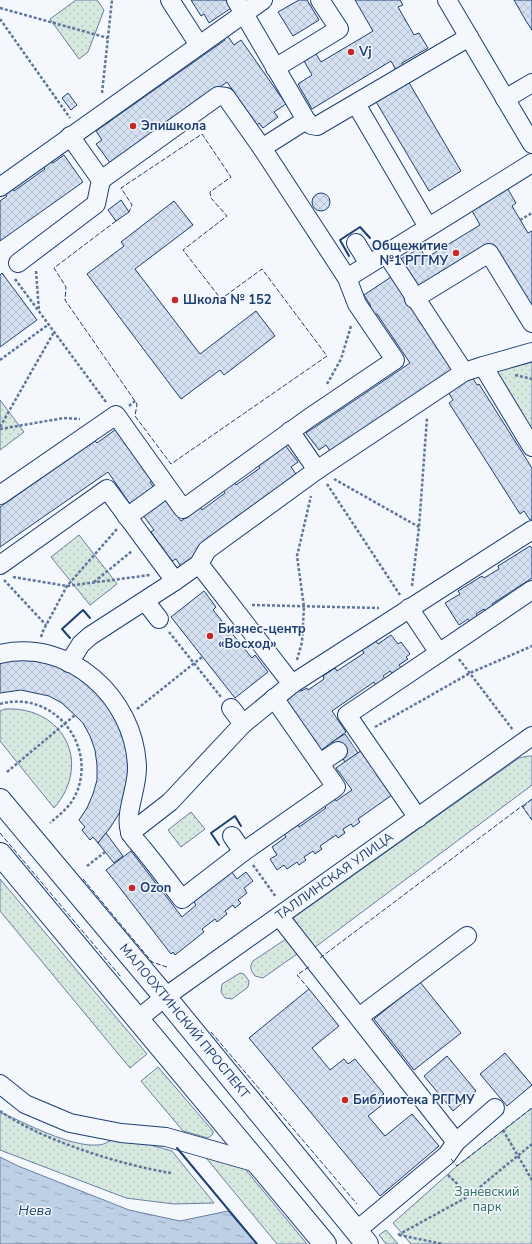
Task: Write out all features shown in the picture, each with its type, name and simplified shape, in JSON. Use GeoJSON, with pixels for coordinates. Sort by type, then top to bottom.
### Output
{"type":"FeatureCollection","features":[{"type":"Feature","properties":{"kind":"main road","name":"МАЛООХТИНСКИЙ ПРОСПЕКТ"},"geometry":{"type":"LineString","coordinates":[[0,800],[165,997],[361,1237]]}},
{"type":"Feature","properties":{"kind":"main road"},"geometry":{"type":"LineString","coordinates":[[0,854],[325,1244]]}},
{"type":"Feature","properties":{"kind":"street"},"geometry":{"type":"LineString","coordinates":[[170,0],[199,45]]}},
{"type":"Feature","properties":{"kind":"street"},"geometry":{"type":"LineString","coordinates":[[0,187],[100,114],[199,45],[240,7],[263,0]]}},
{"type":"Feature","properties":{"kind":"street"},"geometry":{"type":"LineString","coordinates":[[275,68],[339,29],[320,0]]}},
{"type":"Feature","properties":{"kind":"street"},"geometry":{"type":"LineString","coordinates":[[447,0],[532,144]]}},
{"type":"Feature","properties":{"kind":"street"},"geometry":{"type":"LineString","coordinates":[[240,7],[306,120],[311,125],[317,126],[469,37]]}},
{"type":"Feature","properties":{"kind":"street"},"geometry":{"type":"LineString","coordinates":[[505,99],[532,83]]}},
{"type":"Feature","properties":{"kind":"street"},"geometry":{"type":"LineString","coordinates":[[0,495],[111,419],[183,509],[290,431],[395,360],[357,304],[347,278],[262,148],[226,97],[218,96],[101,180]]}},
{"type":"Feature","properties":{"kind":"street"},"geometry":{"type":"LineString","coordinates":[[356,104],[428,227]]}},
{"type":"Feature","properties":{"kind":"street"},"geometry":{"type":"LineString","coordinates":[[262,148],[306,120]]}},
{"type":"Feature","properties":{"kind":"street"},"geometry":{"type":"LineString","coordinates":[[15,269],[33,252],[96,204],[101,180],[74,133]]}},
{"type":"Feature","properties":{"kind":"street"},"geometry":{"type":"LineString","coordinates":[[347,278],[532,163]]}},
{"type":"Feature","properties":{"kind":"street"},"geometry":{"type":"LineString","coordinates":[[356,243],[369,264]]}},
{"type":"Feature","properties":{"kind":"street"},"geometry":{"type":"LineString","coordinates":[[386,253],[414,298],[464,372]]}},
{"type":"Feature","properties":{"kind":"street"},"geometry":{"type":"LineString","coordinates":[[414,298],[489,253],[532,323]]}},
{"type":"Feature","properties":{"kind":"street"},"geometry":{"type":"LineString","coordinates":[[69,662],[81,644],[145,601],[172,577],[199,564],[207,550],[317,470],[427,396],[464,372],[532,352]]}},
{"type":"Feature","properties":{"kind":"street"},"geometry":{"type":"LineString","coordinates":[[483,366],[532,447]]}},
{"type":"Feature","properties":{"kind":"street"},"geometry":{"type":"LineString","coordinates":[[290,431],[317,470]]}},
{"type":"Feature","properties":{"kind":"street"},"geometry":{"type":"LineString","coordinates":[[127,517],[167,488]]}},
{"type":"Feature","properties":{"kind":"street"},"geometry":{"type":"LineString","coordinates":[[4,571],[107,489],[172,577]]}},
{"type":"Feature","properties":{"kind":"street"},"geometry":{"type":"LineString","coordinates":[[130,833],[170,802],[243,724],[292,684],[532,530]]}},
{"type":"Feature","properties":{"kind":"street"},"geometry":{"type":"LineString","coordinates":[[199,564],[292,684]]}},
{"type":"Feature","properties":{"kind":"street"},"geometry":{"type":"LineString","coordinates":[[418,818],[350,743],[347,715],[532,590]]}},
{"type":"Feature","properties":{"kind":"street"},"geometry":{"type":"LineString","coordinates":[[145,601],[159,619]]}},
{"type":"Feature","properties":{"kind":"street"},"geometry":{"type":"LineString","coordinates":[[409,608],[444,649]]}},
{"type":"Feature","properties":{"kind":"street"},"geometry":{"type":"LineString","coordinates":[[0,654],[38,653],[69,662],[95,679],[106,689],[126,718],[132,734],[138,767],[136,790],[128,817],[130,833],[182,899],[243,852],[336,787],[274,698]]}},
{"type":"Feature","properties":{"kind":"street"},"geometry":{"type":"LineString","coordinates":[[231,708],[243,724]]}},
{"type":"Feature","properties":{"kind":"street","name":"ТАЛЛИНСКАЯ УЛИЦА"},"geometry":{"type":"LineString","coordinates":[[138,1019],[165,997],[532,736]]}},
{"type":"Feature","properties":{"kind":"street"},"geometry":{"type":"LineString","coordinates":[[320,763],[350,743]]}},
{"type":"Feature","properties":{"kind":"street"},"geometry":{"type":"LineString","coordinates":[[232,836],[243,852]]}},
{"type":"Feature","properties":{"kind":"street"},"geometry":{"type":"LineString","coordinates":[[283,913],[359,1017],[456,1142]]}},
{"type":"Feature","properties":{"kind":"street"},"geometry":{"type":"LineString","coordinates":[[359,1017],[467,936]]}},
{"type":"Feature","properties":{"kind":"street"},"geometry":{"type":"LineString","coordinates":[[0,1084],[25,1104],[70,1124],[121,1133],[166,1137],[257,1163]]}},
{"type":"Feature","properties":{"kind":"street"},"geometry":{"type":"LineString","coordinates":[[361,1237],[447,1155],[456,1142],[495,1108]]}},
{"type":"Feature","properties":{"kind":"path"},"geometry":{"type":"LineString","coordinates":[[100,114],[112,0]]}},
{"type":"Feature","properties":{"kind":"path"},"geometry":{"type":"LineString","coordinates":[[0,8],[108,38]]}},
{"type":"Feature","properties":{"kind":"path"},"geometry":{"type":"LineString","coordinates":[[0,18],[74,133]]}},
{"type":"Feature","properties":{"kind":"path"},"geometry":{"type":"LineString","coordinates":[[520,220],[532,213]]}},
{"type":"Feature","properties":{"kind":"path"},"geometry":{"type":"LineString","coordinates":[[33,252],[37,274],[39,311]]}},
{"type":"Feature","properties":{"kind":"path"},"geometry":{"type":"LineString","coordinates":[[15,269],[39,311],[111,419]]}},
{"type":"Feature","properties":{"kind":"path"},"geometry":{"type":"LineString","coordinates":[[327,385],[341,359],[357,304]]}},
{"type":"Feature","properties":{"kind":"path"},"geometry":{"type":"LineString","coordinates":[[0,360],[49,324]]}},
{"type":"Feature","properties":{"kind":"path"},"geometry":{"type":"LineString","coordinates":[[0,428],[54,332]]}},
{"type":"Feature","properties":{"kind":"path"},"geometry":{"type":"LineString","coordinates":[[409,608],[419,527],[427,396]]}},
{"type":"Feature","properties":{"kind":"path"},"geometry":{"type":"LineString","coordinates":[[0,428],[64,418],[111,419]]}},
{"type":"Feature","properties":{"kind":"path"},"geometry":{"type":"LineString","coordinates":[[317,470],[419,527]]}},
{"type":"Feature","properties":{"kind":"path"},"geometry":{"type":"LineString","coordinates":[[292,684],[302,642],[304,607],[297,556],[317,470]]}},
{"type":"Feature","properties":{"kind":"path"},"geometry":{"type":"LineString","coordinates":[[317,470],[409,608]]}},
{"type":"Feature","properties":{"kind":"path"},"geometry":{"type":"LineString","coordinates":[[38,653],[46,625],[68,586],[127,517]]}},
{"type":"Feature","properties":{"kind":"path"},"geometry":{"type":"LineString","coordinates":[[94,583],[145,540]]}},
{"type":"Feature","properties":{"kind":"path"},"geometry":{"type":"LineString","coordinates":[[4,571],[68,586],[172,577]]}},
{"type":"Feature","properties":{"kind":"path"},"geometry":{"type":"LineString","coordinates":[[0,575],[46,625]]}},
{"type":"Feature","properties":{"kind":"path"},"geometry":{"type":"LineString","coordinates":[[229,604],[304,607],[409,608]]}},
{"type":"Feature","properties":{"kind":"path"},"geometry":{"type":"LineString","coordinates":[[159,619],[231,708]]}},
{"type":"Feature","properties":{"kind":"path"},"geometry":{"type":"LineString","coordinates":[[350,743],[470,673],[532,646]]}},
{"type":"Feature","properties":{"kind":"path"},"geometry":{"type":"LineString","coordinates":[[444,649],[470,673],[513,730]]}},
{"type":"Feature","properties":{"kind":"path"},"geometry":{"type":"LineString","coordinates":[[126,718],[202,656]]}},
{"type":"Feature","properties":{"kind":"path"},"geometry":{"type":"LineString","coordinates":[[0,704],[16,701],[38,705],[48,709],[65,723],[72,732],[81,753],[81,776],[79,787],[71,802],[50,823]]}},
{"type":"Feature","properties":{"kind":"path"},"geometry":{"type":"LineString","coordinates":[[7,772],[75,715]]}},
{"type":"Feature","properties":{"kind":"path"},"geometry":{"type":"LineString","coordinates":[[87,866],[105,852]]}},
{"type":"Feature","properties":{"kind":"path"},"geometry":{"type":"LineString","coordinates":[[243,852],[283,913]]}},
{"type":"Feature","properties":{"kind":"path"},"geometry":{"type":"LineString","coordinates":[[0,1111],[38,1132],[87,1151],[148,1169],[171,1173]]}},
{"type":"Feature","properties":{"kind":"path"},"geometry":{"type":"LineString","coordinates":[[503,1130],[532,1180]]}},
{"type":"Feature","properties":{"kind":"path"},"geometry":{"type":"LineString","coordinates":[[442,1244],[398,1235],[469,1196],[532,1144]]}},
{"type":"Feature","properties":{"kind":"path"},"geometry":{"type":"LineString","coordinates":[[436,1164],[469,1196]]}},
{"type":"Feature","properties":{"kind":"green space"},"geometry":{"type":"Polygon","coordinates":[[[76,0],[97,0],[104,10],[88,52],[79,59],[50,19],[76,0]]]}},
{"type":"Feature","properties":{"kind":"green space"},"geometry":{"type":"Polygon","coordinates":[[[532,358],[532,440],[488,369],[532,358]]]}},
{"type":"Feature","properties":{"kind":"green space"},"geometry":{"type":"Polygon","coordinates":[[[0,400],[24,432],[0,450],[0,400]]]}},
{"type":"Feature","properties":{"kind":"green space"},"geometry":{"type":"Polygon","coordinates":[[[79,535],[117,584],[90,605],[51,557],[79,535]]]}},
{"type":"Feature","properties":{"kind":"green space"},"geometry":{"type":"Polygon","coordinates":[[[5,709],[25,711],[43,717],[56,727],[66,740],[71,756],[71,773],[65,791],[54,808],[0,741],[0,711],[5,709]]]}},
{"type":"Feature","properties":{"kind":"green space"},"geometry":{"type":"Polygon","coordinates":[[[532,756],[532,785],[314,948],[293,918],[519,758],[532,756]]]}},
{"type":"Feature","properties":{"kind":"green space"},"geometry":{"type":"Polygon","coordinates":[[[191,812],[205,829],[181,847],[168,830],[191,812]]]}},
{"type":"Feature","properties":{"kind":"green space"},"geometry":{"type":"Polygon","coordinates":[[[0,879],[147,1054],[130,1068],[0,911],[0,879]]]}},
{"type":"Feature","properties":{"kind":"green space"},"geometry":{"type":"Polygon","coordinates":[[[286,939],[299,951],[297,954],[263,978],[255,976],[251,969],[253,961],[286,939]]]}},
{"type":"Feature","properties":{"kind":"green space"},"geometry":{"type":"Polygon","coordinates":[[[240,973],[244,974],[249,981],[248,987],[232,999],[225,998],[221,992],[222,984],[240,973]]]}},
{"type":"Feature","properties":{"kind":"green space"},"geometry":{"type":"Polygon","coordinates":[[[158,1067],[213,1131],[213,1134],[208,1138],[183,1131],[141,1081],[158,1067]]]}},
{"type":"Feature","properties":{"kind":"green space","name":"Заневский парк"},"geometry":{"type":"Polygon","coordinates":[[[532,1108],[532,1244],[411,1244],[393,1223],[457,1166],[532,1108]]]}},
{"type":"Feature","properties":{"kind":"green space"},"geometry":{"type":"Polygon","coordinates":[[[0,1112],[61,1138],[86,1145],[103,1144],[112,1139],[115,1135],[172,1151],[214,1203],[174,1204],[126,1198],[0,1150],[0,1112]]]}},
{"type":"Feature","properties":{"kind":"green space"},"geometry":{"type":"Polygon","coordinates":[[[202,1153],[241,1164],[307,1244],[277,1244],[202,1153]]]}},
{"type":"Feature","properties":{"kind":"green space"},"geometry":{"type":"Polygon","coordinates":[[[386,1230],[398,1244],[386,1244],[379,1235],[386,1230]]]}},
{"type":"Feature","properties":{"kind":"shaded area"},"geometry":{"type":"Polygon","coordinates":[[[532,799],[532,820],[522,806],[532,799]]]}},
{"type":"Feature","properties":{"kind":"water","name":"Нева"},"geometry":{"type":"Polygon","coordinates":[[[0,1157],[18,1166],[129,1210],[180,1221],[228,1211],[257,1244],[0,1244],[0,1157]]]}},
{"type":"Feature","properties":{"kind":"building"},"geometry":{"type":"Polygon","coordinates":[[[191,0],[226,0],[231,8],[209,23],[204,14],[201,16],[191,0]]]}},
{"type":"Feature","properties":{"kind":"building"},"geometry":{"type":"Polygon","coordinates":[[[299,0],[307,0],[319,20],[293,36],[278,12],[299,0]]]}},
{"type":"Feature","properties":{"kind":"building"},"geometry":{"type":"Polygon","coordinates":[[[355,0],[400,0],[403,5],[398,7],[414,35],[419,33],[428,48],[402,63],[403,66],[396,70],[391,61],[312,109],[298,84],[312,75],[304,61],[316,54],[321,62],[373,31],[355,0]]]}},
{"type":"Feature","properties":{"kind":"building"},"geometry":{"type":"Polygon","coordinates":[[[514,0],[532,0],[532,30],[526,21],[514,0]]]}},
{"type":"Feature","properties":{"kind":"building"},"geometry":{"type":"Polygon","coordinates":[[[227,35],[234,45],[241,40],[286,104],[274,112],[278,117],[263,128],[259,123],[257,125],[227,82],[111,164],[96,144],[102,140],[96,131],[225,40],[223,37],[227,35]]]}},
{"type":"Feature","properties":{"kind":"building"},"geometry":{"type":"Polygon","coordinates":[[[408,81],[461,171],[429,191],[375,100],[408,81]]]}},
{"type":"Feature","properties":{"kind":"building"},"geometry":{"type":"Polygon","coordinates":[[[68,93],[77,105],[71,110],[62,98],[68,93]]]}},
{"type":"Feature","properties":{"kind":"building"},"geometry":{"type":"Polygon","coordinates":[[[64,155],[83,182],[0,241],[0,201],[7,196],[3,191],[11,185],[14,191],[45,169],[41,164],[49,158],[53,163],[64,155]]]}},
{"type":"Feature","properties":{"kind":"building","name":"Общежитие №1 РГГМУ"},"geometry":{"type":"Polygon","coordinates":[[[506,186],[516,203],[512,206],[528,233],[532,231],[532,311],[492,244],[430,281],[417,291],[399,260],[420,248],[426,258],[480,225],[470,207],[506,186]]]}},
{"type":"Feature","properties":{"kind":"building"},"geometry":{"type":"Polygon","coordinates":[[[317,193],[325,193],[330,198],[328,209],[325,211],[317,211],[312,206],[312,198],[317,193]]]}},
{"type":"Feature","properties":{"kind":"building"},"geometry":{"type":"Polygon","coordinates":[[[121,200],[129,212],[116,221],[108,210],[121,200]]]}},
{"type":"Feature","properties":{"kind":"building"},"geometry":{"type":"Polygon","coordinates":[[[174,201],[193,225],[135,269],[200,354],[256,311],[275,336],[224,375],[220,370],[181,399],[87,274],[124,246],[121,242],[174,201]]]}},
{"type":"Feature","properties":{"kind":"building"},"geometry":{"type":"Polygon","coordinates":[[[2,273],[37,320],[0,347],[0,275],[2,273]]]}},
{"type":"Feature","properties":{"kind":"building"},"geometry":{"type":"Polygon","coordinates":[[[391,277],[453,369],[332,454],[326,445],[319,450],[306,433],[410,363],[377,314],[374,315],[369,307],[371,306],[364,295],[391,277]]]}},
{"type":"Feature","properties":{"kind":"building"},"geometry":{"type":"Polygon","coordinates":[[[472,377],[477,385],[479,384],[532,468],[532,519],[530,520],[524,511],[520,514],[449,403],[453,400],[448,392],[472,377]]]}},
{"type":"Feature","properties":{"kind":"building"},"geometry":{"type":"Polygon","coordinates":[[[116,429],[153,481],[150,482],[154,488],[130,504],[108,472],[0,547],[0,507],[95,441],[97,443],[116,429]]]}},
{"type":"Feature","properties":{"kind":"building"},"geometry":{"type":"Polygon","coordinates":[[[285,445],[298,462],[291,467],[298,477],[182,568],[176,559],[172,561],[151,532],[154,530],[143,515],[165,499],[181,521],[200,507],[202,510],[225,493],[223,490],[234,482],[236,485],[260,468],[258,465],[285,445]]]}},
{"type":"Feature","properties":{"kind":"building"},"geometry":{"type":"Polygon","coordinates":[[[530,546],[532,548],[532,578],[492,604],[495,608],[487,613],[484,609],[476,614],[479,618],[471,623],[468,619],[459,625],[445,603],[460,594],[458,591],[482,576],[484,578],[499,569],[498,566],[530,546]]]}},
{"type":"Feature","properties":{"kind":"building","name":"Бизнес-центр «Восход»"},"geometry":{"type":"Polygon","coordinates":[[[204,591],[216,607],[213,610],[252,658],[255,655],[268,672],[235,698],[171,617],[204,591]]]}},
{"type":"Feature","properties":{"kind":"building"},"geometry":{"type":"Polygon","coordinates":[[[391,635],[398,644],[401,642],[410,654],[406,657],[408,659],[399,665],[402,669],[393,675],[390,671],[383,676],[386,680],[376,686],[374,682],[332,711],[346,732],[320,751],[288,706],[290,704],[287,701],[300,689],[301,691],[307,688],[308,690],[324,679],[323,676],[335,668],[337,671],[364,653],[362,650],[376,641],[378,644],[391,635]]]}},
{"type":"Feature","properties":{"kind":"building"},"geometry":{"type":"Polygon","coordinates":[[[40,660],[71,670],[110,704],[130,757],[126,794],[120,812],[98,843],[93,837],[90,840],[82,830],[85,827],[79,820],[87,808],[97,780],[95,750],[83,723],[62,703],[49,696],[21,690],[0,693],[0,661],[40,660]]]}},
{"type":"Feature","properties":{"kind":"building"},"geometry":{"type":"Polygon","coordinates":[[[345,734],[358,753],[345,762],[332,742],[345,734]]]}},
{"type":"Feature","properties":{"kind":"building"},"geometry":{"type":"Polygon","coordinates":[[[362,750],[392,795],[358,819],[360,822],[353,827],[351,824],[343,829],[345,833],[338,838],[336,835],[320,846],[322,849],[315,854],[313,851],[304,857],[306,860],[299,865],[297,862],[287,869],[284,865],[277,870],[270,859],[277,855],[272,847],[286,837],[284,834],[298,825],[299,827],[326,808],[324,806],[335,799],[336,801],[352,790],[336,768],[362,750]]]}},
{"type":"Feature","properties":{"kind":"building"},"geometry":{"type":"Polygon","coordinates":[[[106,833],[123,856],[114,863],[98,843],[106,833]]]}},
{"type":"Feature","properties":{"kind":"building"},"geometry":{"type":"Polygon","coordinates":[[[131,851],[182,917],[196,905],[193,900],[231,871],[237,879],[246,872],[253,881],[244,888],[247,893],[238,900],[241,903],[235,908],[233,905],[225,911],[227,914],[217,922],[215,919],[202,929],[204,932],[175,955],[173,952],[171,954],[106,870],[131,851]]]}},
{"type":"Feature","properties":{"kind":"building"},"geometry":{"type":"Polygon","coordinates":[[[420,982],[461,1033],[414,1070],[374,1019],[420,982]]]}},
{"type":"Feature","properties":{"kind":"building"},"geometry":{"type":"Polygon","coordinates":[[[309,989],[339,1026],[312,1048],[330,1070],[344,1059],[348,1064],[355,1059],[384,1094],[377,1099],[382,1105],[368,1116],[385,1136],[412,1114],[439,1146],[380,1196],[249,1038],[309,989]]]}},
{"type":"Feature","properties":{"kind":"building"},"geometry":{"type":"Polygon","coordinates":[[[505,1053],[532,1085],[507,1106],[480,1074],[505,1053]]]}},
{"type":"Feature","properties":{"kind":"building"},"geometry":{"type":"Polygon","coordinates":[[[447,1056],[476,1091],[453,1111],[424,1076],[447,1056]]]}},
{"type":"Feature","properties":{"kind":"tunnel"},"geometry":{"type":"LineString","coordinates":[[338,751],[350,742]]}},
{"type":"Feature","properties":{"kind":"fence"},"geometry":{"type":"LineString","coordinates":[[116,221],[54,268],[66,287],[65,300],[137,404],[135,416],[171,464],[327,356],[262,269],[221,299],[183,250],[227,216],[211,198],[210,192],[231,177],[202,134],[121,188],[132,205],[129,212]]}},
{"type":"Feature","properties":{"kind":"fence"},"geometry":{"type":"LineString","coordinates":[[523,807],[532,799]]}},
{"type":"Feature","properties":{"kind":"fence"},"geometry":{"type":"LineString","coordinates":[[320,958],[522,806],[532,820]]}},
{"type":"Feature","properties":{"kind":"fence"},"geometry":{"type":"LineString","coordinates":[[0,833],[121,977]]}},
{"type":"Feature","properties":{"kind":"fence"},"geometry":{"type":"LineString","coordinates":[[83,879],[152,962],[167,967]]}},
{"type":"Feature","properties":{"kind":"fence"},"geometry":{"type":"LineString","coordinates":[[309,989],[297,975],[310,966]]}},
{"type":"Feature","properties":{"kind":"fence"},"geometry":{"type":"LineString","coordinates":[[211,1032],[357,1204]]}},
{"type":"Feature","properties":{"kind":"fence"},"geometry":{"type":"LineString","coordinates":[[451,1159],[457,1166],[532,1108]]}},
{"type":"Feature","properties":{"kind":"wall"},"geometry":{"type":"LineString","coordinates":[[349,256],[340,240],[360,227],[370,238]]}},
{"type":"Feature","properties":{"kind":"wall"},"geometry":{"type":"LineString","coordinates":[[70,638],[62,629],[83,610],[90,618]]}},
{"type":"Feature","properties":{"kind":"wall"},"geometry":{"type":"LineString","coordinates":[[219,845],[211,833],[235,816],[241,826]]}},
{"type":"Feature","properties":{"kind":"wall"},"geometry":{"type":"LineString","coordinates":[[177,1148],[257,1244]]}},
{"type":"Feature","properties":{"kind":"place","name":"Vj"},"geometry":{"type":"Point","coordinates":[351,52]}},
{"type":"Feature","properties":{"kind":"place","name":"Эпишкола"},"geometry":{"type":"Point","coordinates":[133,126]}},
{"type":"Feature","properties":{"kind":"place","name":"Общежитие №1 РГГМУ"},"geometry":{"type":"Point","coordinates":[456,253]}},
{"type":"Feature","properties":{"kind":"place","name":"Школа № 152"},"geometry":{"type":"Point","coordinates":[175,300]}},
{"type":"Feature","properties":{"kind":"place","name":"Бизнес-центр «Восход»"},"geometry":{"type":"Point","coordinates":[210,636]}},
{"type":"Feature","properties":{"kind":"place","name":"Ozon"},"geometry":{"type":"Point","coordinates":[132,888]}},
{"type":"Feature","properties":{"kind":"place","name":"Библиотека РГГМУ"},"geometry":{"type":"Point","coordinates":[345,1100]}}]}
